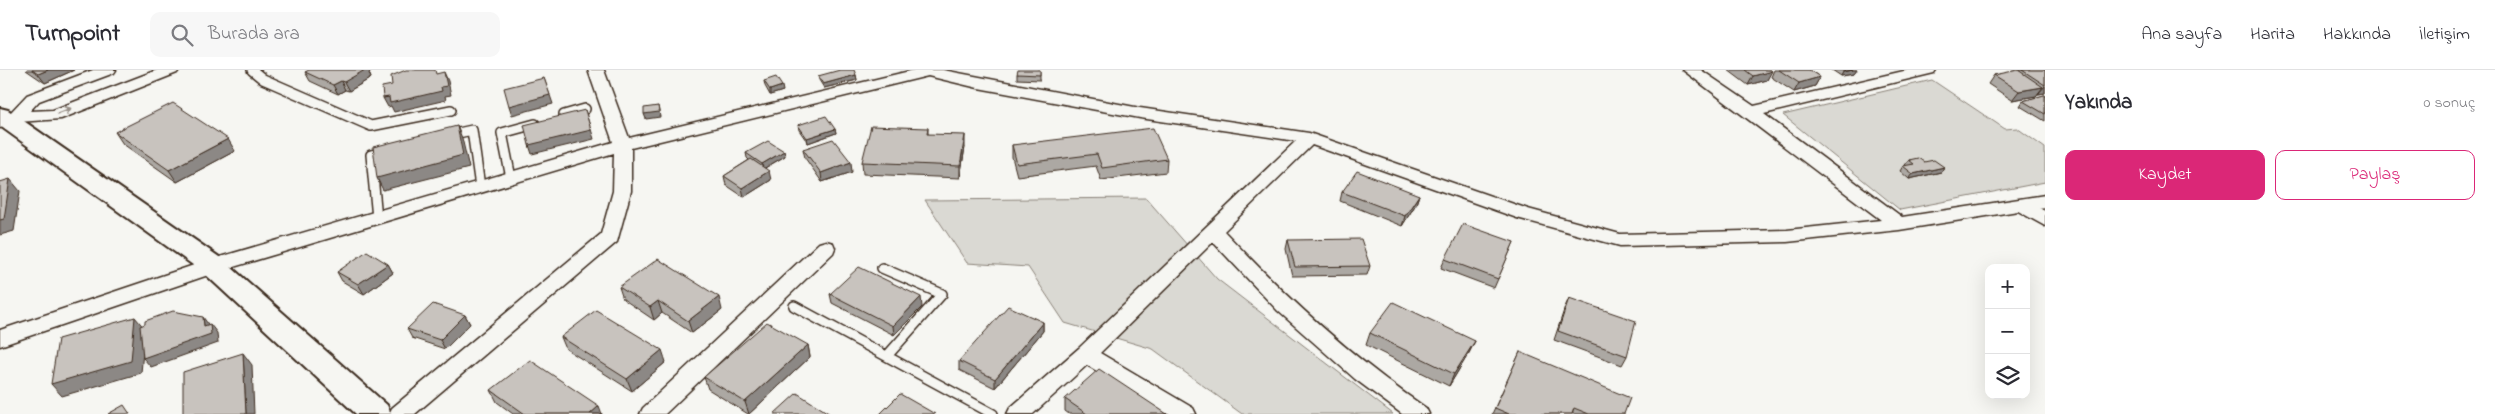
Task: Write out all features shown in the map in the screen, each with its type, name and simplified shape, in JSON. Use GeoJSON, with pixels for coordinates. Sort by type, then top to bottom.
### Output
{"type":"FeatureCollection","features":[{"type":"Feature","properties":{"kind":"street"},"geometry":{"type":"LineString","coordinates":[[6,119],[33,98],[108,70]]}},
{"type":"Feature","properties":{"kind":"street"},"geometry":{"type":"LineString","coordinates":[[6,119],[55,115],[171,70]]}},
{"type":"Feature","properties":{"kind":"street"},"geometry":{"type":"LineString","coordinates":[[400,414],[610,237],[622,191],[623,145],[596,70]]}},
{"type":"Feature","properties":{"kind":"street"},"geometry":{"type":"LineString","coordinates":[[1691,70],[1752,112],[1899,224]]}},
{"type":"Feature","properties":{"kind":"street"},"geometry":{"type":"LineString","coordinates":[[1752,112],[1928,70]]}},
{"type":"Feature","properties":{"kind":"street"},"geometry":{"type":"LineString","coordinates":[[0,338],[213,266],[623,145],[932,71],[978,83],[1140,113],[1309,138],[1523,214],[1620,240],[1787,236],[1899,224],[2045,201]]}},
{"type":"Feature","properties":{"kind":"street"},"geometry":{"type":"LineString","coordinates":[[6,119],[69,166],[213,266],[376,414]]}},
{"type":"Feature","properties":{"kind":"street"},"geometry":{"type":"LineString","coordinates":[[1018,414],[1086,354],[1309,138]]}},
{"type":"Feature","properties":{"kind":"street"},"geometry":{"type":"LineString","coordinates":[[2022,206],[2045,220]]}},
{"type":"Feature","properties":{"kind":"street"},"geometry":{"type":"LineString","coordinates":[[1213,230],[1273,296],[1308,329],[1384,391],[1418,414]]}},
{"type":"Feature","properties":{"kind":"street"},"geometry":{"type":"LineString","coordinates":[[651,414],[826,248]]}},
{"type":"Feature","properties":{"kind":"street"},"geometry":{"type":"LineString","coordinates":[[1086,354],[1185,414]]}},
{"type":"Feature","properties":{"kind":"lane"},"geometry":{"type":"LineString","coordinates":[[252,70],[263,79],[371,126],[451,110]]}},
{"type":"Feature","properties":{"kind":"lane"},"geometry":{"type":"LineString","coordinates":[[558,117],[585,109]]}},
{"type":"Feature","properties":{"kind":"lane"},"geometry":{"type":"LineString","coordinates":[[511,178],[502,133],[548,120]]}},
{"type":"Feature","properties":{"kind":"lane"},"geometry":{"type":"LineString","coordinates":[[436,139],[472,130],[480,187]]}},
{"type":"Feature","properties":{"kind":"lane"},"geometry":{"type":"LineString","coordinates":[[377,218],[371,155],[398,148]]}},
{"type":"Feature","properties":{"kind":"lane"},"geometry":{"type":"LineString","coordinates":[[882,268],[942,294],[887,356]]}},
{"type":"Feature","properties":{"kind":"lane"},"geometry":{"type":"LineString","coordinates":[[794,306],[993,414]]}},
{"type":"Feature","properties":{"kind":"shaded area"},"geometry":{"type":"Polygon","coordinates":[[[1932,80],[2005,129],[2017,128],[2045,148],[2045,182],[1900,210],[1783,115],[1932,80]]]}},
{"type":"Feature","properties":{"kind":"shaded area"},"geometry":{"type":"Polygon","coordinates":[[[1146,198],[1217,279],[1393,414],[1242,414],[1153,349],[1065,323],[1028,267],[967,263],[925,200],[1146,198]]]}},
{"type":"Feature","properties":{"kind":"building"},"geometry":{"type":"Polygon","coordinates":[[[32,70],[48,70],[38,74],[32,70]]]}},
{"type":"Feature","properties":{"kind":"building"},"geometry":{"type":"Polygon","coordinates":[[[309,70],[365,70],[344,82],[341,81],[333,85],[305,72],[309,70]]]}},
{"type":"Feature","properties":{"kind":"building"},"geometry":{"type":"Polygon","coordinates":[[[406,70],[435,70],[436,74],[444,72],[447,86],[441,87],[442,91],[390,103],[389,97],[383,98],[382,87],[392,85],[391,76],[406,70]]]}},
{"type":"Feature","properties":{"kind":"building"},"geometry":{"type":"Polygon","coordinates":[[[840,70],[854,70],[856,75],[823,84],[818,76],[840,70]]]}},
{"type":"Feature","properties":{"kind":"building"},"geometry":{"type":"Polygon","coordinates":[[[1018,70],[1040,70],[1040,75],[1017,74],[1018,70]]]}},
{"type":"Feature","properties":{"kind":"building"},"geometry":{"type":"Polygon","coordinates":[[[1745,70],[1771,70],[1772,71],[1753,76],[1745,70]]]}},
{"type":"Feature","properties":{"kind":"building"},"geometry":{"type":"Polygon","coordinates":[[[1779,70],[1809,70],[1820,77],[1799,83],[1779,70]]]}},
{"type":"Feature","properties":{"kind":"building"},"geometry":{"type":"Polygon","coordinates":[[[2018,70],[2043,87],[2019,91],[1994,75],[2018,70]]]}},
{"type":"Feature","properties":{"kind":"building"},"geometry":{"type":"Polygon","coordinates":[[[2022,70],[2045,70],[2045,85],[2022,70]]]}},
{"type":"Feature","properties":{"kind":"building"},"geometry":{"type":"Polygon","coordinates":[[[776,77],[782,86],[770,90],[764,81],[776,77]]]}},
{"type":"Feature","properties":{"kind":"building"},"geometry":{"type":"Polygon","coordinates":[[[544,78],[550,95],[509,106],[504,88],[544,78]]]}},
{"type":"Feature","properties":{"kind":"building"},"geometry":{"type":"Polygon","coordinates":[[[2045,95],[2045,114],[2023,101],[2045,95]]]}},
{"type":"Feature","properties":{"kind":"building"},"geometry":{"type":"Polygon","coordinates":[[[173,103],[228,139],[169,170],[115,132],[173,103]]]}},
{"type":"Feature","properties":{"kind":"building"},"geometry":{"type":"Polygon","coordinates":[[[658,106],[659,112],[644,114],[644,108],[658,106]]]}},
{"type":"Feature","properties":{"kind":"building"},"geometry":{"type":"Polygon","coordinates":[[[585,110],[591,130],[529,145],[524,125],[585,110]]]}},
{"type":"Feature","properties":{"kind":"building"},"geometry":{"type":"Polygon","coordinates":[[[826,116],[835,129],[807,138],[798,125],[826,116]]]}},
{"type":"Feature","properties":{"kind":"building"},"geometry":{"type":"Polygon","coordinates":[[[457,126],[463,155],[377,178],[373,147],[457,126]]]}},
{"type":"Feature","properties":{"kind":"building"},"geometry":{"type":"Polygon","coordinates":[[[871,126],[928,128],[927,134],[965,135],[960,166],[862,162],[871,126]]]}},
{"type":"Feature","properties":{"kind":"building"},"geometry":{"type":"Polygon","coordinates":[[[1153,128],[1167,159],[1102,168],[1097,154],[1017,164],[1012,145],[1153,128]]]}},
{"type":"Feature","properties":{"kind":"building"},"geometry":{"type":"Polygon","coordinates":[[[833,139],[851,162],[821,173],[803,149],[833,139]]]}},
{"type":"Feature","properties":{"kind":"building"},"geometry":{"type":"Polygon","coordinates":[[[768,141],[784,151],[762,164],[746,153],[768,141]]]}},
{"type":"Feature","properties":{"kind":"building"},"geometry":{"type":"Polygon","coordinates":[[[1918,158],[1924,162],[1934,160],[1944,167],[1913,174],[1903,166],[1914,164],[1909,160],[1918,158]]]}},
{"type":"Feature","properties":{"kind":"building"},"geometry":{"type":"Polygon","coordinates":[[[751,159],[769,171],[742,188],[724,176],[751,159]]]}},
{"type":"Feature","properties":{"kind":"building"},"geometry":{"type":"Polygon","coordinates":[[[1357,171],[1419,195],[1405,216],[1342,192],[1357,171]]]}},
{"type":"Feature","properties":{"kind":"building"},"geometry":{"type":"Polygon","coordinates":[[[10,179],[4,219],[0,220],[0,182],[10,179]]]}},
{"type":"Feature","properties":{"kind":"building"},"geometry":{"type":"Polygon","coordinates":[[[1463,224],[1514,242],[1498,279],[1445,259],[1463,224]]]}},
{"type":"Feature","properties":{"kind":"building"},"geometry":{"type":"Polygon","coordinates":[[[1361,239],[1370,266],[1295,267],[1288,240],[1361,239]]]}},
{"type":"Feature","properties":{"kind":"building"},"geometry":{"type":"Polygon","coordinates":[[[367,251],[388,264],[358,284],[337,272],[367,251]]]}},
{"type":"Feature","properties":{"kind":"building"},"geometry":{"type":"Polygon","coordinates":[[[658,259],[719,297],[688,321],[658,301],[650,307],[619,287],[658,259]]]}},
{"type":"Feature","properties":{"kind":"building"},"geometry":{"type":"Polygon","coordinates":[[[859,267],[921,297],[893,326],[830,294],[859,267]]]}},
{"type":"Feature","properties":{"kind":"building"},"geometry":{"type":"Polygon","coordinates":[[[1569,298],[1636,321],[1627,356],[1558,331],[1569,298]]]}},
{"type":"Feature","properties":{"kind":"building"},"geometry":{"type":"Polygon","coordinates":[[[1393,302],[1475,341],[1454,374],[1370,333],[1393,302]]]}},
{"type":"Feature","properties":{"kind":"building"},"geometry":{"type":"Polygon","coordinates":[[[433,304],[465,315],[440,340],[407,329],[433,304]]]}},
{"type":"Feature","properties":{"kind":"building"},"geometry":{"type":"Polygon","coordinates":[[[1008,306],[1043,322],[995,379],[959,361],[1008,306]]]}},
{"type":"Feature","properties":{"kind":"building"},"geometry":{"type":"Polygon","coordinates":[[[596,310],[662,350],[627,379],[561,337],[596,310]]]}},
{"type":"Feature","properties":{"kind":"building"},"geometry":{"type":"Polygon","coordinates":[[[173,311],[203,317],[204,326],[210,324],[211,334],[143,358],[140,326],[145,324],[145,321],[173,311]]]}},
{"type":"Feature","properties":{"kind":"building"},"geometry":{"type":"Polygon","coordinates":[[[135,317],[131,361],[51,384],[58,339],[135,317]]]}},
{"type":"Feature","properties":{"kind":"building"},"geometry":{"type":"Polygon","coordinates":[[[767,322],[808,345],[745,402],[704,377],[767,322]]]}},
{"type":"Feature","properties":{"kind":"building"},"geometry":{"type":"Polygon","coordinates":[[[1520,352],[1630,398],[1624,414],[1589,414],[1574,408],[1572,414],[1509,414],[1495,408],[1520,352]]]}},
{"type":"Feature","properties":{"kind":"building"},"geometry":{"type":"Polygon","coordinates":[[[243,353],[246,414],[183,414],[183,372],[243,353]]]}},
{"type":"Feature","properties":{"kind":"building"},"geometry":{"type":"Polygon","coordinates":[[[530,360],[599,406],[590,414],[525,414],[491,390],[530,360]]]}},
{"type":"Feature","properties":{"kind":"building"},"geometry":{"type":"Polygon","coordinates":[[[1099,369],[1167,414],[1087,414],[1065,399],[1099,369]]]}},
{"type":"Feature","properties":{"kind":"building"},"geometry":{"type":"Polygon","coordinates":[[[797,393],[830,414],[774,414],[797,393]]]}},
{"type":"Feature","properties":{"kind":"building"},"geometry":{"type":"Polygon","coordinates":[[[900,394],[935,414],[880,414],[900,394]]]}},
{"type":"Feature","properties":{"kind":"building"},"geometry":{"type":"Polygon","coordinates":[[[124,405],[130,414],[108,414],[124,405]]]}}]}
